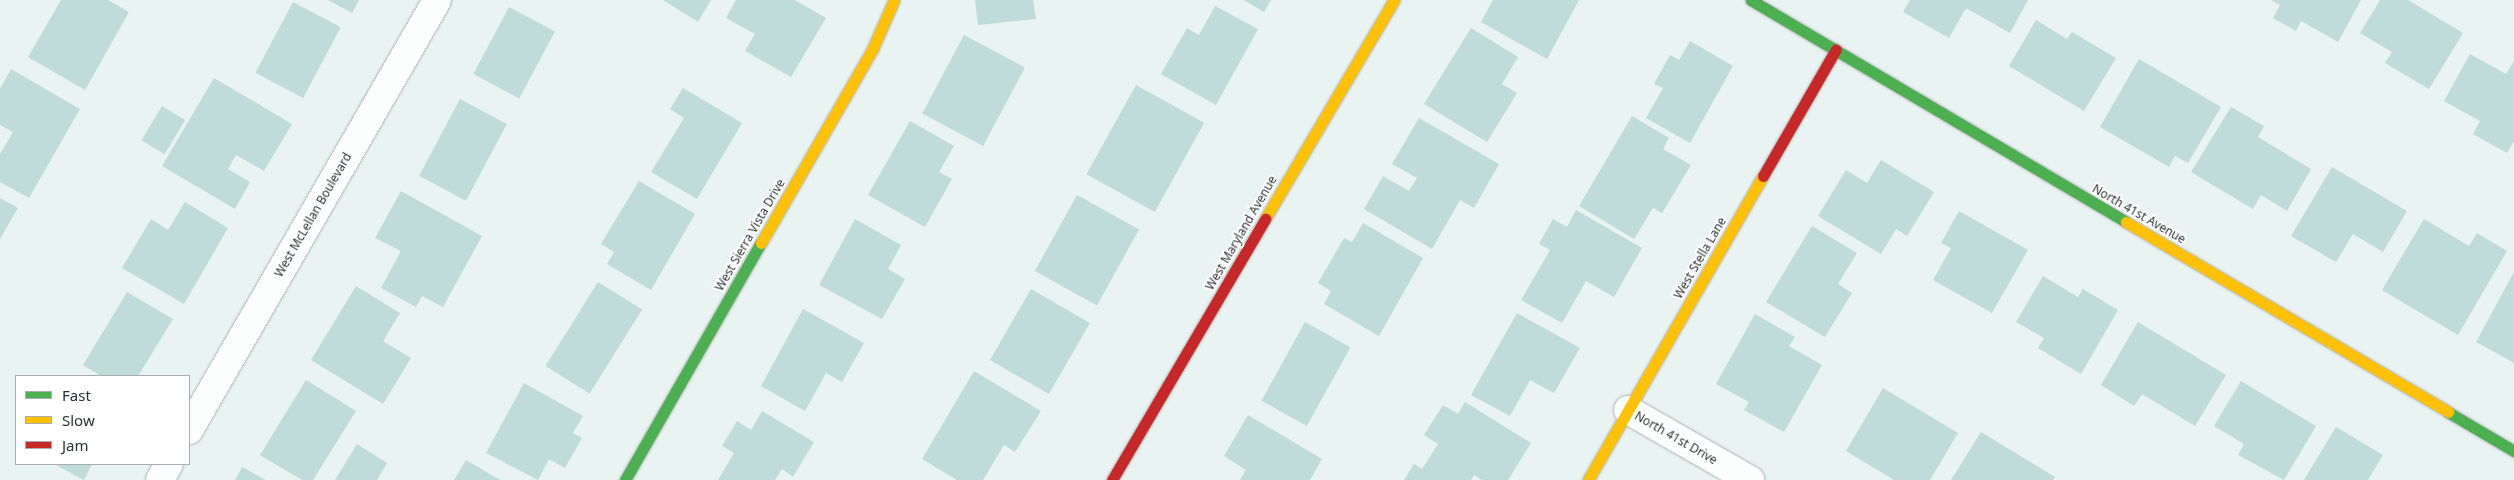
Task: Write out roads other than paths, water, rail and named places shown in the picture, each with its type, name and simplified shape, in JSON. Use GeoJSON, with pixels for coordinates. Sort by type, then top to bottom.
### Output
{"type":"FeatureCollection","features":[{"type":"Feature","properties":{"kind":"street","name":"West McLellan Boulevard"},"geometry":{"type":"LineString","coordinates":[[190,428],[437,0]]}},
{"type":"Feature","properties":{"kind":"street","name":"West Sierra Vista Drive"},"geometry":{"type":"LineString","coordinates":[[625,480],[873,48],[894,0]]}},
{"type":"Feature","properties":{"kind":"street","name":"West Maryland Avenue"},"geometry":{"type":"LineString","coordinates":[[1112,480],[1394,0]]}},
{"type":"Feature","properties":{"kind":"street","name":"North 41st Avenue"},"geometry":{"type":"LineString","coordinates":[[1751,0],[2514,451]]}},
{"type":"Feature","properties":{"kind":"street","name":"West Stella Lane"},"geometry":{"type":"LineString","coordinates":[[1588,480],[1836,49]]}},
{"type":"Feature","properties":{"kind":"street","name":"North 41st Drive"},"geometry":{"type":"LineString","coordinates":[[1628,410],[1750,480]]}},
{"type":"Feature","properties":{"kind":"street"},"geometry":{"type":"LineString","coordinates":[[160,480],[168,465]]}}]}
